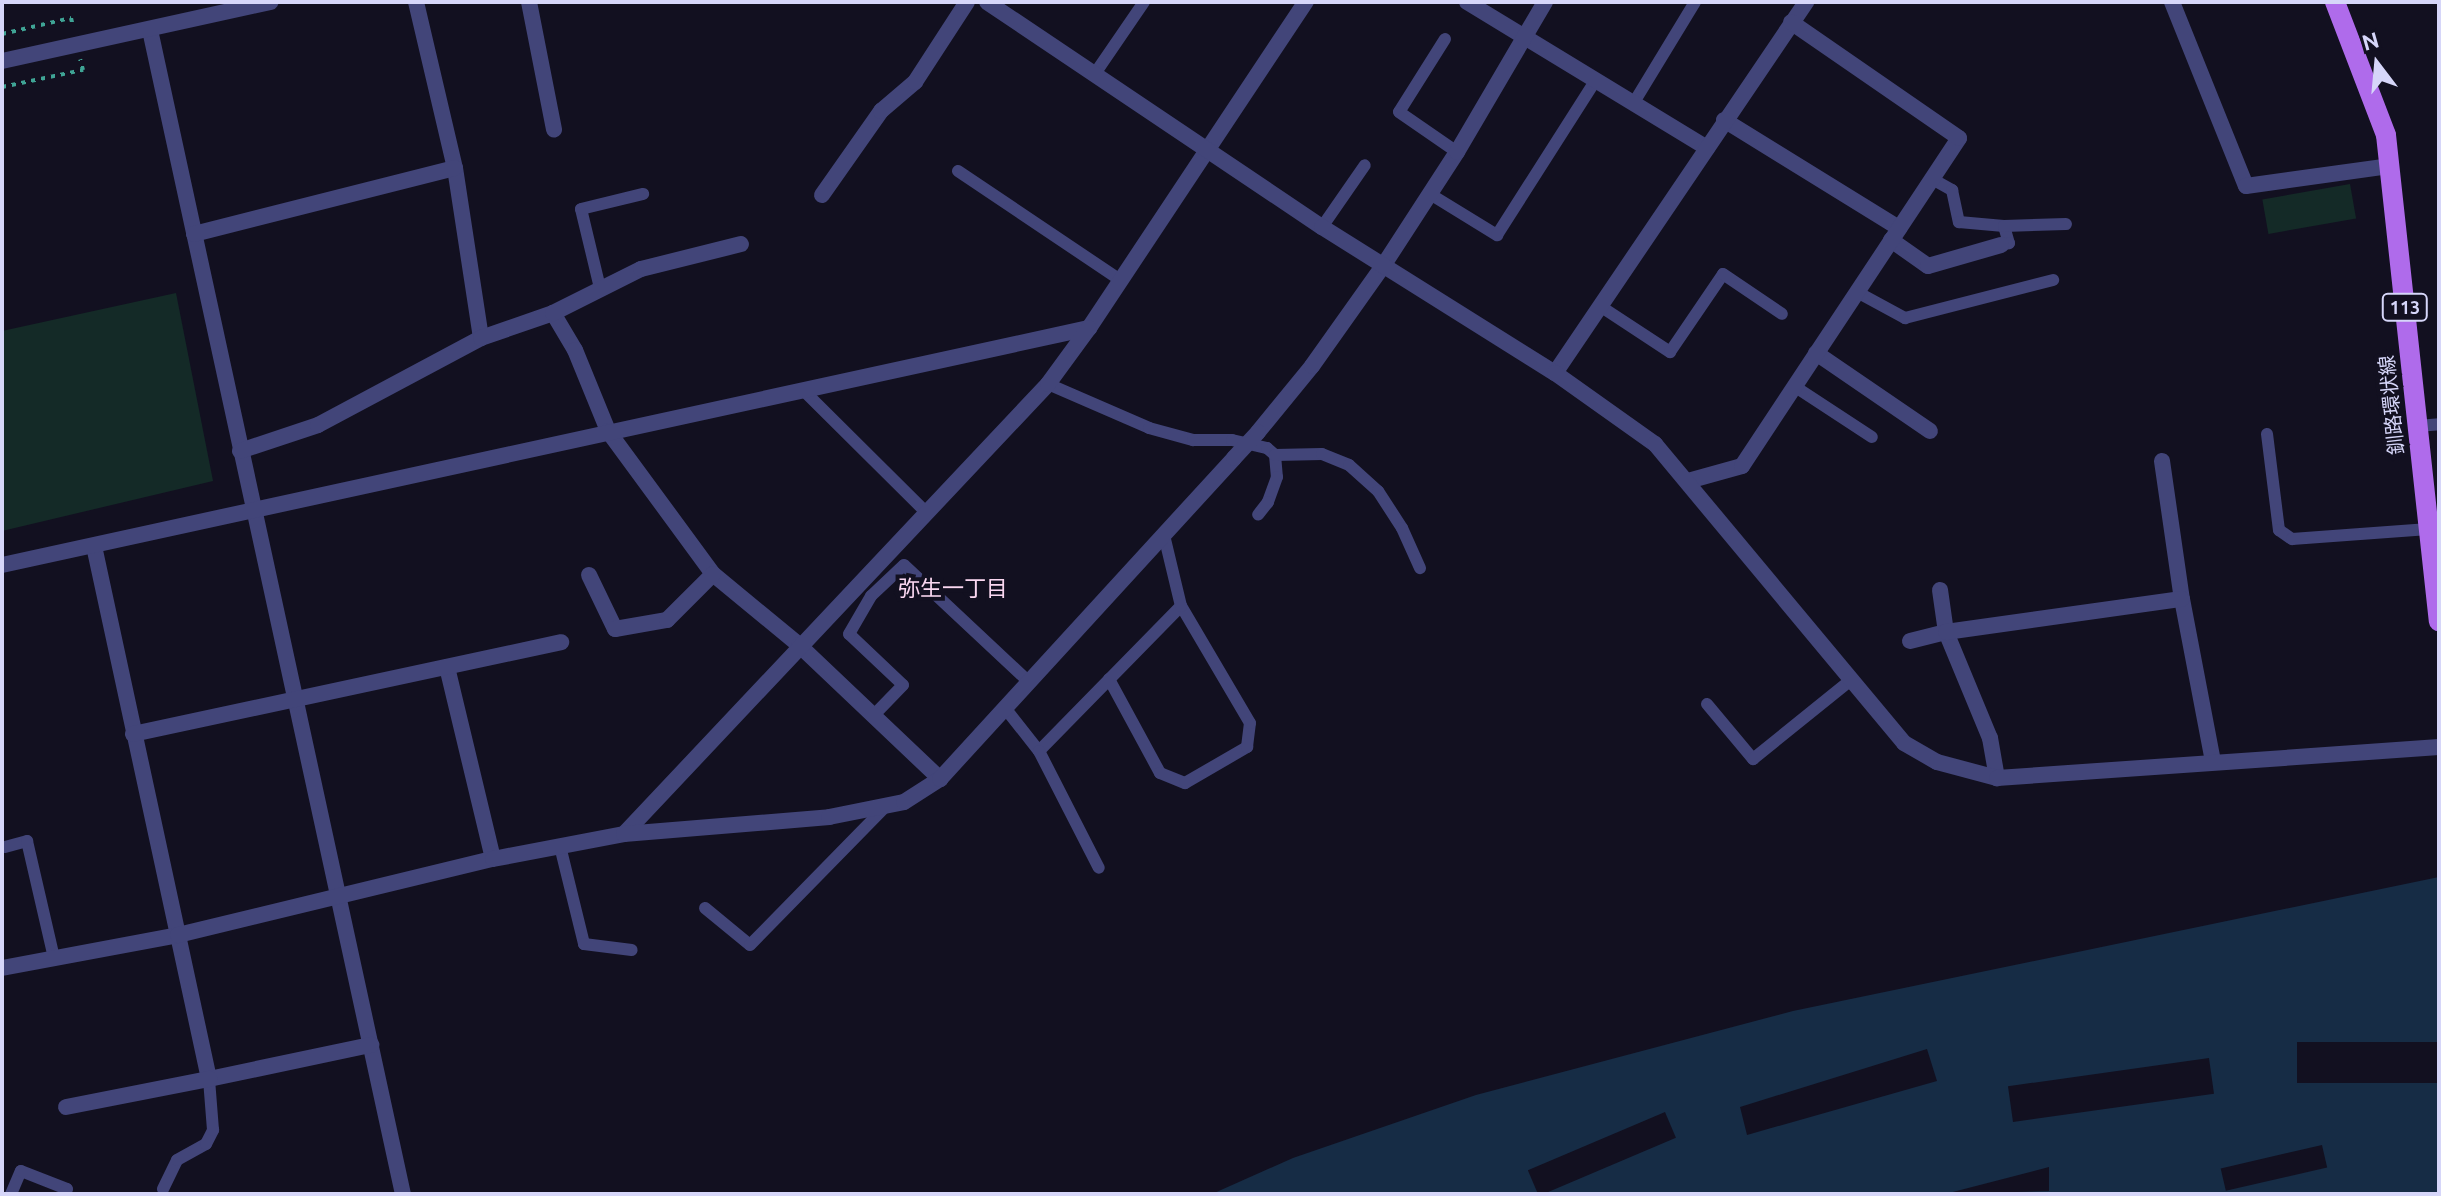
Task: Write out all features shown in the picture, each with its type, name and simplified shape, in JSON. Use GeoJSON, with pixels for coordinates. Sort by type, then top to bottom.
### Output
{"type":"FeatureCollection","features":[{"type":"Feature","properties":{"kind":"main road","name":"釧路環状線"},"geometry":{"type":"LineString","coordinates":[[2335,2],[2386,135],[2439,621]]}},
{"type":"Feature","properties":{"kind":"street"},"geometry":{"type":"LineString","coordinates":[[2,61],[150,30],[238,5],[271,2]]}},
{"type":"Feature","properties":{"kind":"street"},"geometry":{"type":"LineString","coordinates":[[416,2],[455,168],[481,338]]}},
{"type":"Feature","properties":{"kind":"street"},"geometry":{"type":"LineString","coordinates":[[529,2],[554,130]]}},
{"type":"Feature","properties":{"kind":"street"},"geometry":{"type":"LineString","coordinates":[[822,195],[881,111],[915,82],[967,2]]}},
{"type":"Feature","properties":{"kind":"street"},"geometry":{"type":"LineString","coordinates":[[987,2],[1322,227],[1555,373],[1655,444],[1904,743],[1937,762],[1997,778],[2439,747]]}},
{"type":"Feature","properties":{"kind":"street"},"geometry":{"type":"LineString","coordinates":[[624,834],[1048,384],[1089,328],[1306,2]]}},
{"type":"Feature","properties":{"kind":"street"},"geometry":{"type":"LineString","coordinates":[[1467,2],[1707,148]]}},
{"type":"Feature","properties":{"kind":"street"},"geometry":{"type":"LineString","coordinates":[[2,968],[178,935],[493,859],[624,834],[829,817],[904,802],[940,779],[1258,432],[1312,366],[1383,266],[1457,152],[1545,2]]}},
{"type":"Feature","properties":{"kind":"street"},"geometry":{"type":"LineString","coordinates":[[1555,373],[1806,2]]}},
{"type":"Feature","properties":{"kind":"street"},"geometry":{"type":"LineString","coordinates":[[2172,2],[2246,186],[2391,166]]}},
{"type":"Feature","properties":{"kind":"street"},"geometry":{"type":"LineString","coordinates":[[1688,481],[1742,466],[1959,138],[1791,22]]}},
{"type":"Feature","properties":{"kind":"street"},"geometry":{"type":"LineString","coordinates":[[150,30],[403,1194]]}},
{"type":"Feature","properties":{"kind":"street"},"geometry":{"type":"LineString","coordinates":[[1724,120],[1895,234],[1928,266],[2001,245]]}},
{"type":"Feature","properties":{"kind":"street"},"geometry":{"type":"LineString","coordinates":[[194,234],[455,168]]}},
{"type":"Feature","properties":{"kind":"street"},"geometry":{"type":"LineString","coordinates":[[240,451],[318,425],[481,338],[553,313],[641,269],[741,244]]}},
{"type":"Feature","properties":{"kind":"street"},"geometry":{"type":"LineString","coordinates":[[553,313],[581,363],[608,431],[713,574],[799,645],[940,779]]}},
{"type":"Feature","properties":{"kind":"street"},"geometry":{"type":"LineString","coordinates":[[2,565],[1089,328]]}},
{"type":"Feature","properties":{"kind":"street"},"geometry":{"type":"LineString","coordinates":[[1816,353],[1930,431]]}},
{"type":"Feature","properties":{"kind":"street"},"geometry":{"type":"LineString","coordinates":[[2162,461],[2182,599],[2213,761]]}},
{"type":"Feature","properties":{"kind":"street"},"geometry":{"type":"LineString","coordinates":[[94,546],[209,1079]]}},
{"type":"Feature","properties":{"kind":"street"},"geometry":{"type":"LineString","coordinates":[[589,575],[615,629],[667,620],[713,574]]}},
{"type":"Feature","properties":{"kind":"street"},"geometry":{"type":"LineString","coordinates":[[1940,590],[1946,632],[1990,738],[1997,778]]}},
{"type":"Feature","properties":{"kind":"street"},"geometry":{"type":"LineString","coordinates":[[1910,641],[1946,632],[2182,599]]}},
{"type":"Feature","properties":{"kind":"street"},"geometry":{"type":"LineString","coordinates":[[133,734],[561,642]]}},
{"type":"Feature","properties":{"kind":"street"},"geometry":{"type":"LineString","coordinates":[[447,667],[493,859]]}},
{"type":"Feature","properties":{"kind":"street"},"geometry":{"type":"LineString","coordinates":[[66,1107],[371,1045]]}},
{"type":"Feature","properties":{"kind":"lane"},"geometry":{"type":"LineString","coordinates":[[1094,75],[1144,2]]}},
{"type":"Feature","properties":{"kind":"lane"},"geometry":{"type":"LineString","coordinates":[[1633,104],[1695,2]]}},
{"type":"Feature","properties":{"kind":"lane"},"geometry":{"type":"LineString","coordinates":[[1445,39],[1399,112],[1457,152]]}},
{"type":"Feature","properties":{"kind":"lane"},"geometry":{"type":"LineString","coordinates":[[1430,194],[1497,235],[1595,81]]}},
{"type":"Feature","properties":{"kind":"lane"},"geometry":{"type":"LineString","coordinates":[[1322,227],[1365,165]]}},
{"type":"Feature","properties":{"kind":"lane"},"geometry":{"type":"LineString","coordinates":[[958,171],[1120,280]]}},
{"type":"Feature","properties":{"kind":"lane"},"geometry":{"type":"LineString","coordinates":[[1934,180],[1952,190],[1959,222],[2004,226],[2066,224]]}},
{"type":"Feature","properties":{"kind":"lane"},"geometry":{"type":"LineString","coordinates":[[600,288],[581,209],[643,194]]}},
{"type":"Feature","properties":{"kind":"lane"},"geometry":{"type":"LineString","coordinates":[[2001,245],[2009,243],[2004,226]]}},
{"type":"Feature","properties":{"kind":"lane"},"geometry":{"type":"LineString","coordinates":[[1600,306],[1670,352],[1723,274],[1782,314]]}},
{"type":"Feature","properties":{"kind":"lane"},"geometry":{"type":"LineString","coordinates":[[1857,292],[1905,318],[2053,280]]}},
{"type":"Feature","properties":{"kind":"lane"},"geometry":{"type":"LineString","coordinates":[[1048,384],[1149,428],[1193,440],[1232,440],[1267,448],[1275,455],[1322,454],[1349,465],[1378,491],[1402,528],[1420,568]]}},
{"type":"Feature","properties":{"kind":"lane"},"geometry":{"type":"LineString","coordinates":[[1794,386],[1872,437]]}},
{"type":"Feature","properties":{"kind":"lane"},"geometry":{"type":"LineString","coordinates":[[804,391],[926,512]]}},
{"type":"Feature","properties":{"kind":"lane"},"geometry":{"type":"LineString","coordinates":[[2418,426],[2439,424]]}},
{"type":"Feature","properties":{"kind":"lane"},"geometry":{"type":"LineString","coordinates":[[2267,434],[2279,530],[2292,539],[2429,529]]}},
{"type":"Feature","properties":{"kind":"lane"},"geometry":{"type":"LineString","coordinates":[[1258,515],[1268,502],[1277,477],[1275,455]]}},
{"type":"Feature","properties":{"kind":"lane"},"geometry":{"type":"LineString","coordinates":[[1109,679],[1160,773],[1185,783],[1247,747],[1250,723],[1181,606],[1164,535]]}},
{"type":"Feature","properties":{"kind":"lane"},"geometry":{"type":"LineString","coordinates":[[873,716],[903,685],[849,634],[871,596],[904,565],[1029,682]]}},
{"type":"Feature","properties":{"kind":"lane"},"geometry":{"type":"LineString","coordinates":[[1039,751],[1181,606]]}},
{"type":"Feature","properties":{"kind":"lane"},"geometry":{"type":"LineString","coordinates":[[1707,704],[1753,759],[1852,679]]}},
{"type":"Feature","properties":{"kind":"lane"},"geometry":{"type":"LineString","coordinates":[[1005,708],[1039,751],[1099,868]]}},
{"type":"Feature","properties":{"kind":"lane"},"geometry":{"type":"LineString","coordinates":[[705,908],[750,945],[885,807]]}},
{"type":"Feature","properties":{"kind":"lane"},"geometry":{"type":"LineString","coordinates":[[5,847],[27,841],[54,958]]}},
{"type":"Feature","properties":{"kind":"lane"},"geometry":{"type":"LineString","coordinates":[[560,846],[584,944],[632,950]]}},
{"type":"Feature","properties":{"kind":"lane"},"geometry":{"type":"LineString","coordinates":[[163,1189],[177,1160],[206,1144],[213,1130],[209,1079]]}},
{"type":"Feature","properties":{"kind":"lane"},"geometry":{"type":"LineString","coordinates":[[11,1194],[21,1171],[67,1189],[65,1194]]}},
{"type":"Feature","properties":{"kind":"green space"},"geometry":{"type":"Polygon","coordinates":[[[2350,184],[2356,218],[2268,234],[2262,199],[2350,184]]]}},
{"type":"Feature","properties":{"kind":"green space"},"geometry":{"type":"Polygon","coordinates":[[[176,293],[213,481],[2,531],[2,331],[176,293]]]}},
{"type":"Feature","properties":{"kind":"water"},"geometry":{"type":"Polygon","coordinates":[[[2439,877],[2439,1194],[1212,1194],[1293,1158],[1476,1095],[1793,1011],[2439,877]]]}},
{"type":"Feature","properties":{"kind":"pier"},"geometry":{"type":"Polygon","coordinates":[[[2297,1042],[2439,1042],[2439,1083],[2297,1083],[2297,1042]]]}},
{"type":"Feature","properties":{"kind":"pier"},"geometry":{"type":"Polygon","coordinates":[[[1927,1049],[1937,1081],[1747,1135],[1740,1107],[1927,1049]]]}},
{"type":"Feature","properties":{"kind":"pier"},"geometry":{"type":"Polygon","coordinates":[[[2209,1058],[2214,1094],[2013,1122],[2008,1086],[2209,1058]]]}},
{"type":"Feature","properties":{"kind":"pier"},"geometry":{"type":"Polygon","coordinates":[[[1665,1112],[1676,1138],[1543,1194],[1538,1194],[1528,1170],[1665,1112]]]}},
{"type":"Feature","properties":{"kind":"pier"},"geometry":{"type":"Polygon","coordinates":[[[2322,1145],[2327,1167],[2226,1191],[2221,1168],[2322,1145]]]}},
{"type":"Feature","properties":{"kind":"pier"},"geometry":{"type":"Polygon","coordinates":[[[2049,1167],[2049,1191],[1945,1194],[2049,1167]]]}},
{"type":"Feature","properties":{"kind":"district","name":"弥生一丁目"},"geometry":{"type":"Point","coordinates":[953,588]}}]}
